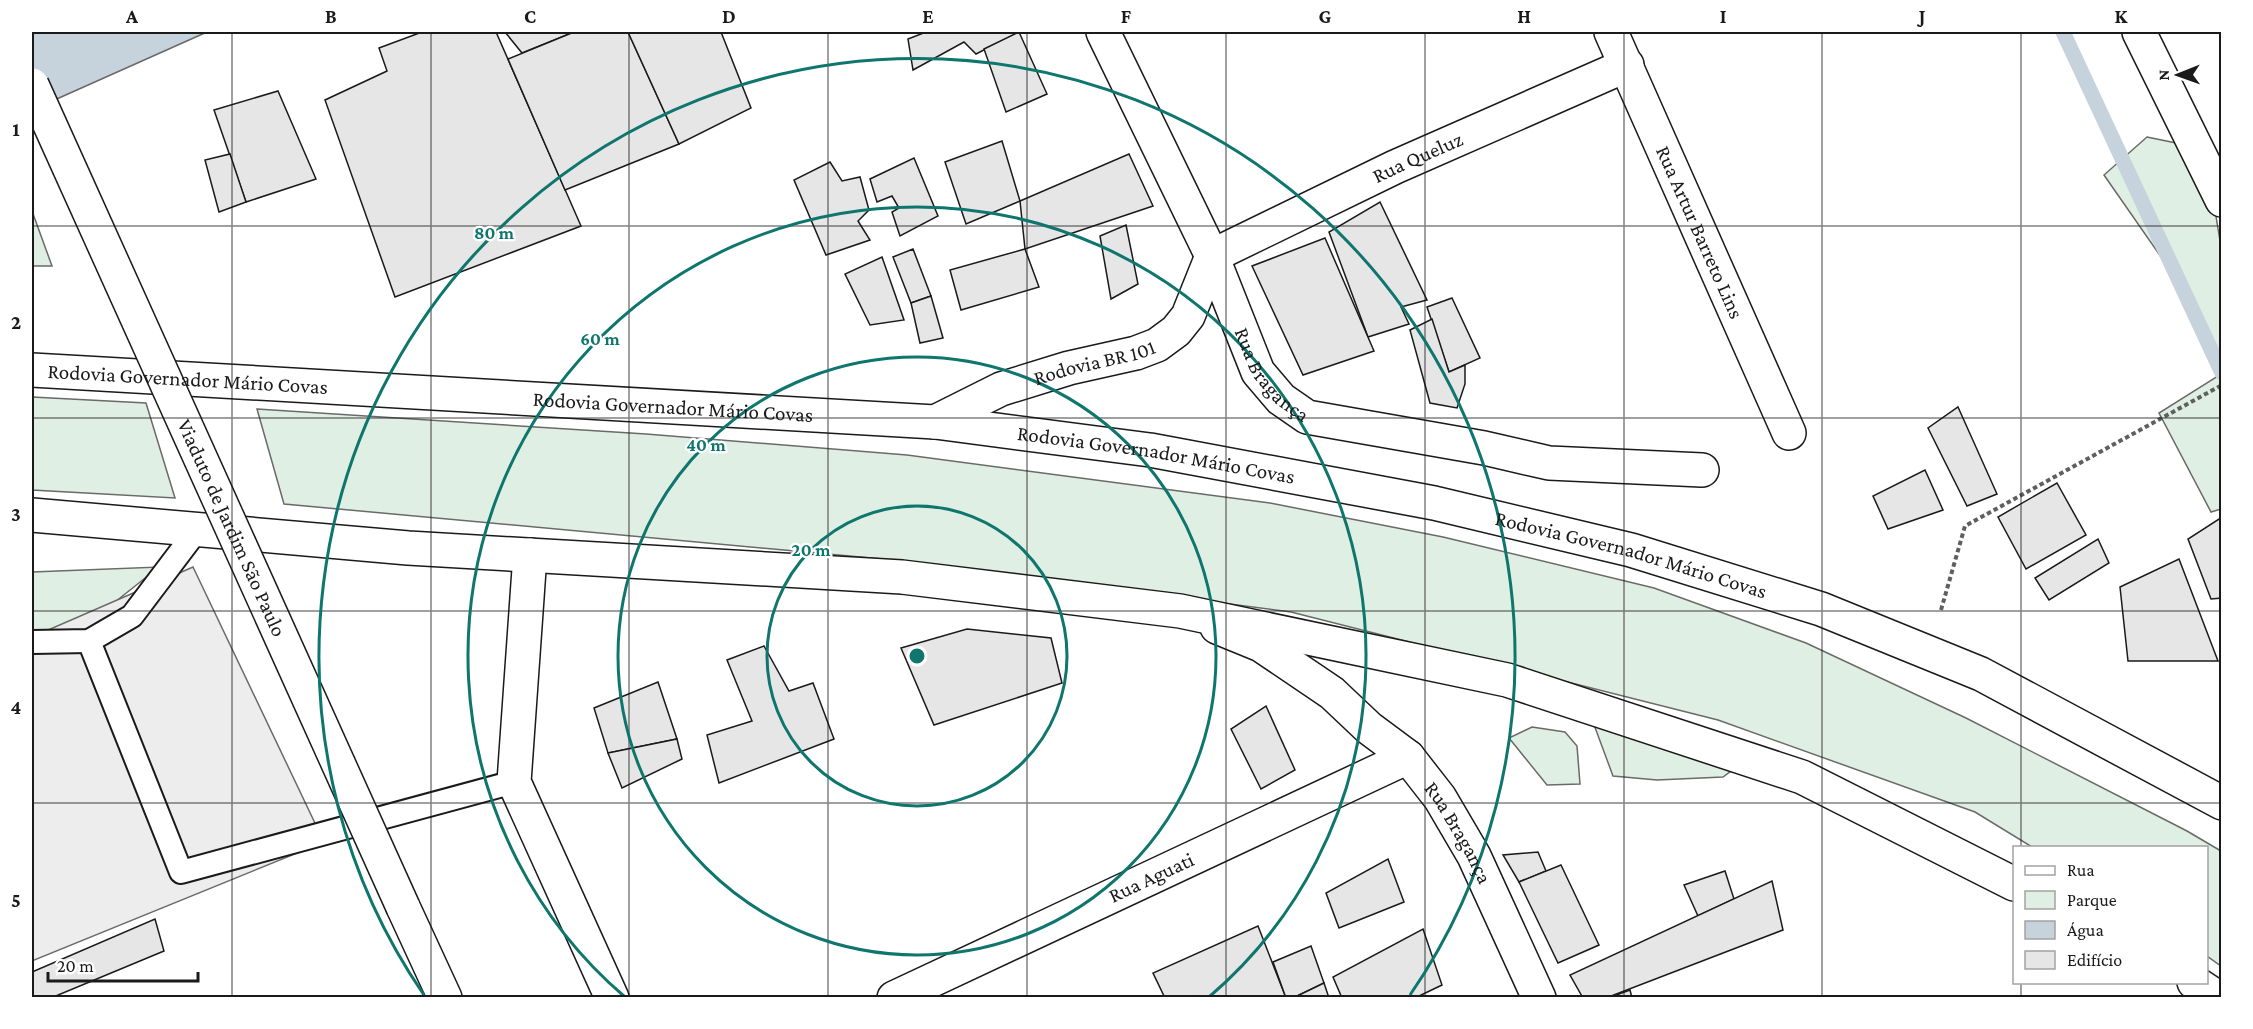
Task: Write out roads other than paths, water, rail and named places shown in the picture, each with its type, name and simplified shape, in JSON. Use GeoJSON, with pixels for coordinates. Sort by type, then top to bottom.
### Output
{"type":"FeatureCollection","features":[{"type":"Feature","properties":{"kind":"main road","name":"Rua Bragança"},"geometry":{"type":"LineString","coordinates":[[1103,32],[1212,256],[1258,372],[1281,399],[1307,417],[1485,448],[1549,463],[1702,470]]}},
{"type":"Feature","properties":{"kind":"main road","name":"Rua Artur Barreto Lins"},"geometry":{"type":"LineString","coordinates":[[1611,32],[1789,434]]}},
{"type":"Feature","properties":{"kind":"main road"},"geometry":{"type":"LineString","coordinates":[[2139,32],[2222,200]]}},
{"type":"Feature","properties":{"kind":"main road","name":"Rua Queluz"},"geometry":{"type":"LineString","coordinates":[[1212,256],[1395,167],[1627,65]]}},
{"type":"Feature","properties":{"kind":"main road","name":"Viaduto de Jardim São Paulo"},"geometry":{"type":"LineString","coordinates":[[32,85],[445,998]]}},
{"type":"Feature","properties":{"kind":"main road","name":"Rodovia BR 101"},"geometry":{"type":"LineString","coordinates":[[935,422],[1001,389],[1069,368],[1136,353],[1157,345],[1176,331],[1188,316],[1212,256]]}},
{"type":"Feature","properties":{"kind":"main road","name":"Rodovia Governador Mário Covas"},"geometry":{"type":"LineString","coordinates":[[32,370],[935,422],[1150,450],[1434,503],[1631,550],[1821,609],[1981,674],[2222,802]]}},
{"type":"Feature","properties":{"kind":"main road"},"geometry":{"type":"LineString","coordinates":[[32,515],[408,548],[902,577],[1180,611],[1518,684],[1802,777],[2013,883]]}},
{"type":"Feature","properties":{"kind":"main road"},"geometry":{"type":"LineString","coordinates":[[530,555],[514,782],[612,998]]}},
{"type":"Feature","properties":{"kind":"main road","name":"Rua Bragança"},"geometry":{"type":"LineString","coordinates":[[1180,611],[1260,645],[1332,693],[1370,728],[1408,757],[1440,798],[1474,856],[1539,998]]}},
{"type":"Feature","properties":{"kind":"main road","name":"Rua Aguati"},"geometry":{"type":"LineString","coordinates":[[894,998],[1408,757]]}},
{"type":"Feature","properties":{"kind":"main road"},"geometry":{"type":"LineString","coordinates":[[2197,984],[2218,998]]}},
{"type":"Feature","properties":{"kind":"lane"},"geometry":{"type":"LineString","coordinates":[[32,642],[89,641],[132,616],[197,530]]}},
{"type":"Feature","properties":{"kind":"lane"},"geometry":{"type":"LineString","coordinates":[[89,641],[181,872],[514,782]]}},
{"type":"Feature","properties":{"kind":"water"},"geometry":{"type":"Polygon","coordinates":[[[32,32],[207,32],[32,110],[32,32]]]}},
{"type":"Feature","properties":{"kind":"waterway"},"geometry":{"type":"LineString","coordinates":[[2063,32],[2222,373]]}}]}
